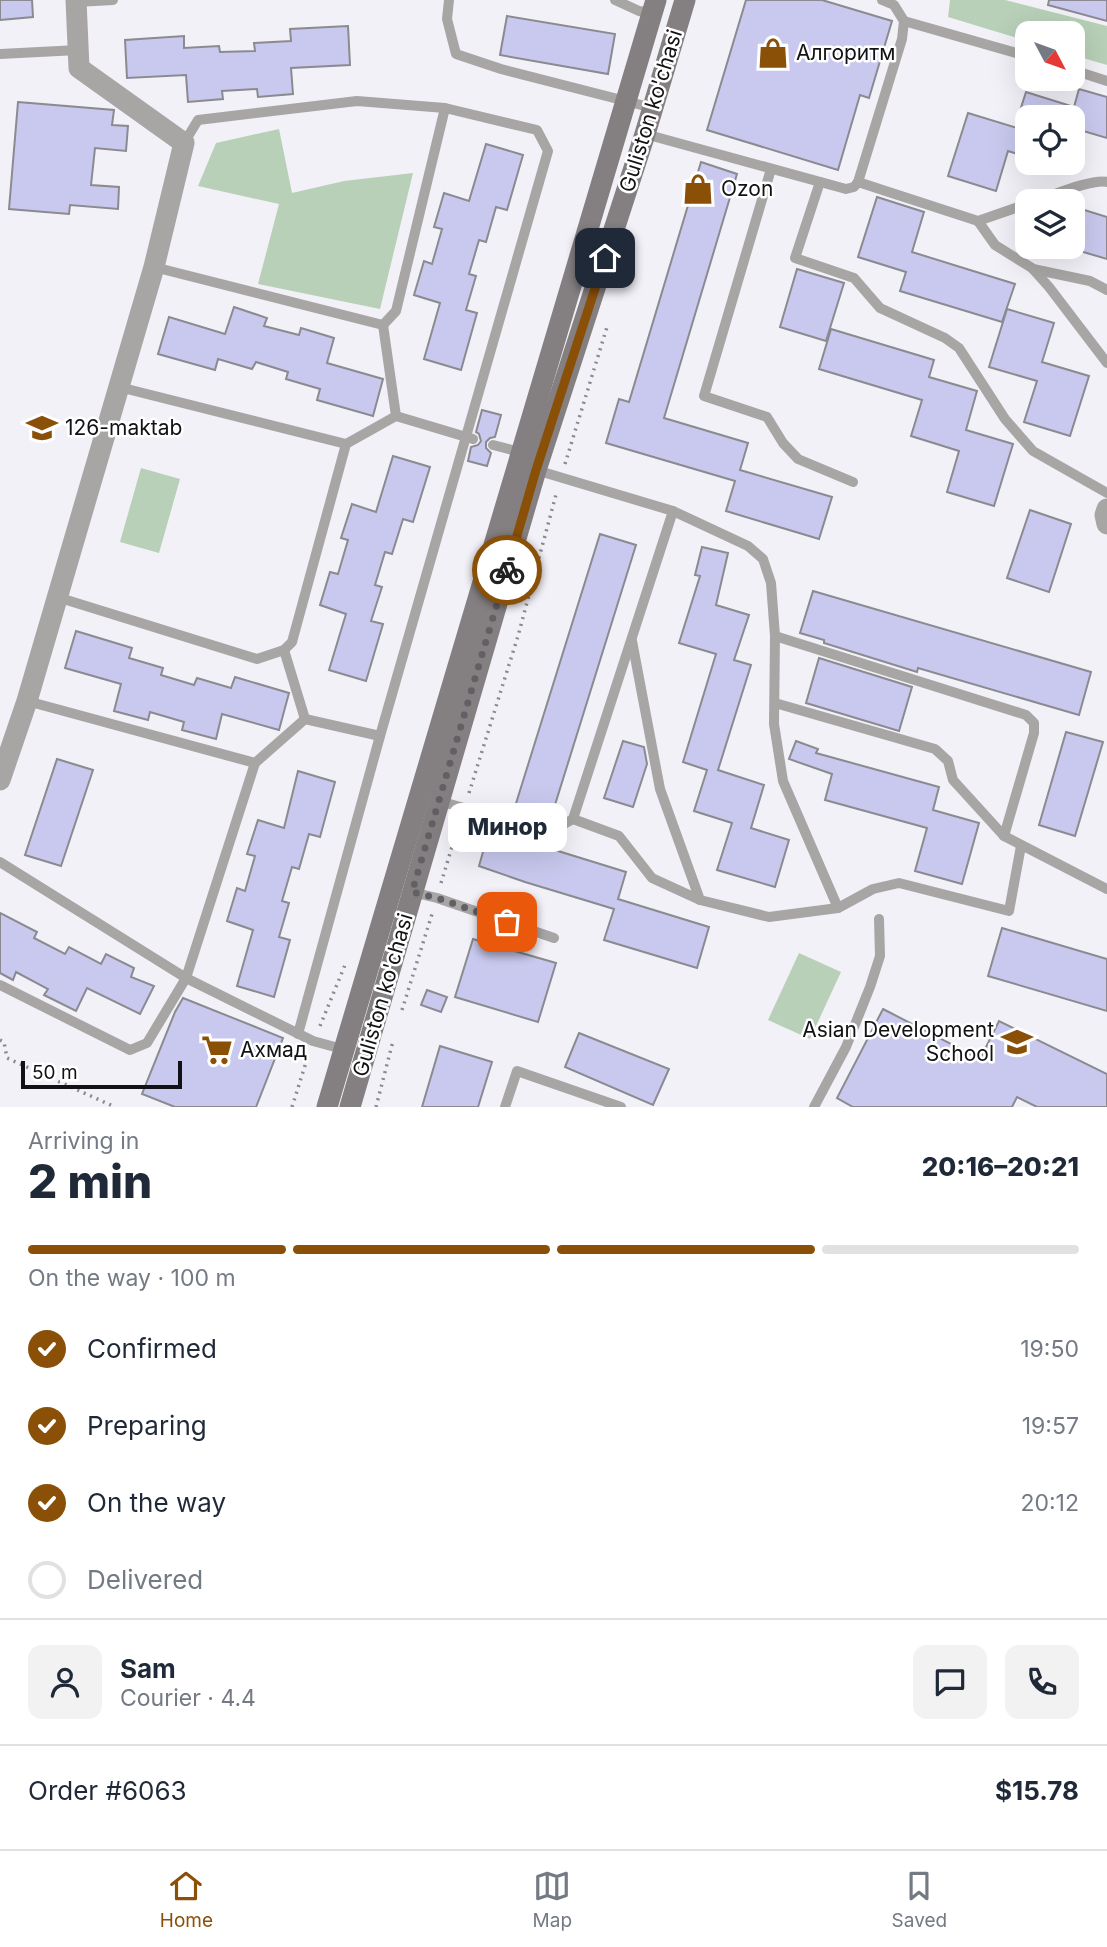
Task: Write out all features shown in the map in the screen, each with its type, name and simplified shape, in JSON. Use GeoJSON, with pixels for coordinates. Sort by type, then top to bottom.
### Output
{"type":"FeatureCollection","features":[{"type":"Feature","properties":{"kind":"main road","name":"Guliston ko'chasi"},"geometry":{"type":"LineString","coordinates":[[327,1107],[533,460],[645,134],[685,0]]}},
{"type":"Feature","properties":{"kind":"main road","name":"Guliston ko'chasi"},"geometry":{"type":"LineString","coordinates":[[350,1107],[439,801],[654,7]]}},
{"type":"Feature","properties":{"kind":"street"},"geometry":{"type":"LineString","coordinates":[[0,780],[27,701],[154,267],[184,143],[79,68],[76,1]]}},
{"type":"Feature","properties":{"kind":"street"},"geometry":{"type":"LineString","coordinates":[[1107,509],[1107,524]]}},
{"type":"Feature","properties":{"kind":"lane"},"geometry":{"type":"LineString","coordinates":[[76,1],[113,0]]}},
{"type":"Feature","properties":{"kind":"lane"},"geometry":{"type":"LineString","coordinates":[[449,0],[447,19],[456,54],[501,69],[653,108]]}},
{"type":"Feature","properties":{"kind":"lane"},"geometry":{"type":"LineString","coordinates":[[615,0],[639,10],[654,7]]}},
{"type":"Feature","properties":{"kind":"lane"},"geometry":{"type":"LineString","coordinates":[[645,134],[846,189],[854,187],[858,182],[902,39],[904,21],[894,5],[882,0]]}},
{"type":"Feature","properties":{"kind":"lane"},"geometry":{"type":"LineString","coordinates":[[904,21],[1015,53]]}},
{"type":"Feature","properties":{"kind":"lane"},"geometry":{"type":"LineString","coordinates":[[0,54],[78,50]]}},
{"type":"Feature","properties":{"kind":"lane"},"geometry":{"type":"LineString","coordinates":[[1085,74],[1107,81]]}},
{"type":"Feature","properties":{"kind":"lane"},"geometry":{"type":"LineString","coordinates":[[184,143],[198,120],[357,101],[445,108],[537,130],[548,151],[470,438],[380,736],[298,1034]]}},
{"type":"Feature","properties":{"kind":"lane"},"geometry":{"type":"LineString","coordinates":[[383,325],[396,311],[445,108]]}},
{"type":"Feature","properties":{"kind":"lane"},"geometry":{"type":"LineString","coordinates":[[771,169],[704,396],[767,417],[783,443],[798,459],[853,482]]}},
{"type":"Feature","properties":{"kind":"lane"},"geometry":{"type":"LineString","coordinates":[[1071,189],[1101,180],[1107,182]]}},
{"type":"Feature","properties":{"kind":"lane"},"geometry":{"type":"LineString","coordinates":[[820,182],[795,258],[854,278],[880,308],[945,338],[959,348],[1006,419],[1033,452],[1107,493]]}},
{"type":"Feature","properties":{"kind":"lane"},"geometry":{"type":"LineString","coordinates":[[858,182],[978,221],[995,244],[1032,268],[1107,363]]}},
{"type":"Feature","properties":{"kind":"lane"},"geometry":{"type":"LineString","coordinates":[[978,221],[1015,208]]}},
{"type":"Feature","properties":{"kind":"lane"},"geometry":{"type":"LineString","coordinates":[[154,267],[383,325]]}},
{"type":"Feature","properties":{"kind":"lane"},"geometry":{"type":"LineString","coordinates":[[1032,268],[1090,281],[1107,290]]}},
{"type":"Feature","properties":{"kind":"lane"},"geometry":{"type":"LineString","coordinates":[[383,325],[397,416]]}},
{"type":"Feature","properties":{"kind":"lane"},"geometry":{"type":"LineString","coordinates":[[119,387],[346,444],[397,416],[470,438]]}},
{"type":"Feature","properties":{"kind":"lane"},"geometry":{"type":"LineString","coordinates":[[57,597],[257,659],[284,650],[292,642],[346,444]]}},
{"type":"Feature","properties":{"kind":"lane"},"geometry":{"type":"LineString","coordinates":[[493,445],[533,460],[561,478],[673,512],[748,546],[763,559],[771,583],[775,636],[774,724],[783,781],[838,908]]}},
{"type":"Feature","properties":{"kind":"lane"},"geometry":{"type":"LineString","coordinates":[[439,801],[550,832],[573,819],[673,512]]}},
{"type":"Feature","properties":{"kind":"lane"},"geometry":{"type":"LineString","coordinates":[[775,636],[1026,715],[1034,723],[1034,733],[1004,836]]}},
{"type":"Feature","properties":{"kind":"lane"},"geometry":{"type":"LineString","coordinates":[[632,641],[660,789],[700,900]]}},
{"type":"Feature","properties":{"kind":"lane"},"geometry":{"type":"LineString","coordinates":[[284,650],[306,719]]}},
{"type":"Feature","properties":{"kind":"lane"},"geometry":{"type":"LineString","coordinates":[[27,701],[255,763]]}},
{"type":"Feature","properties":{"kind":"lane"},"geometry":{"type":"LineString","coordinates":[[775,703],[935,749],[948,761],[953,779],[1004,836],[1107,890]]}},
{"type":"Feature","properties":{"kind":"lane"},"geometry":{"type":"LineString","coordinates":[[306,719],[380,736]]}},
{"type":"Feature","properties":{"kind":"lane"},"geometry":{"type":"LineString","coordinates":[[0,985],[130,1050],[147,1043],[186,978],[255,763],[306,719]]}},
{"type":"Feature","properties":{"kind":"lane"},"geometry":{"type":"LineString","coordinates":[[573,819],[619,836],[652,878],[700,900],[769,917],[838,908],[873,889],[899,883],[1009,911],[1021,846]]}},
{"type":"Feature","properties":{"kind":"lane"},"geometry":{"type":"LineString","coordinates":[[0,862],[186,978],[313,1041],[366,1055]]}},
{"type":"Feature","properties":{"kind":"lane"},"geometry":{"type":"LineString","coordinates":[[412,892],[554,938]]}},
{"type":"Feature","properties":{"kind":"lane"},"geometry":{"type":"LineString","coordinates":[[814,1107],[846,1047],[870,987],[880,956],[879,919]]}},
{"type":"Feature","properties":{"kind":"lane"},"geometry":{"type":"LineString","coordinates":[[505,1107],[517,1071],[621,1107]]}},
{"type":"Feature","properties":{"kind":"path"},"geometry":{"type":"LineString","coordinates":[[401,1017],[518,636],[561,478],[610,317]]}},
{"type":"Feature","properties":{"kind":"path"},"geometry":{"type":"LineString","coordinates":[[292,1107],[313,1041],[348,958]]}},
{"type":"Feature","properties":{"kind":"path"},"geometry":{"type":"LineString","coordinates":[[376,1107],[396,1030]]}},
{"type":"Feature","properties":{"kind":"path"},"geometry":{"type":"LineString","coordinates":[[0,1040],[4,1042],[7,1058],[115,1107]]}},
{"type":"Feature","properties":{"kind":"green space"},"geometry":{"type":"Polygon","coordinates":[[[950,0],[1005,0],[1107,26],[1107,65],[1085,59],[1085,21],[1015,21],[1015,37],[948,17],[950,0]]]}},
{"type":"Feature","properties":{"kind":"green space"},"geometry":{"type":"Polygon","coordinates":[[[279,129],[292,193],[344,181],[413,173],[380,309],[258,284],[279,204],[198,186],[216,143],[279,129]]]}},
{"type":"Feature","properties":{"kind":"green space"},"geometry":{"type":"Polygon","coordinates":[[[141,468],[180,479],[159,553],[120,542],[141,468]]]}},
{"type":"Feature","properties":{"kind":"green space"},"geometry":{"type":"Polygon","coordinates":[[[799,953],[841,972],[810,1039],[768,1020],[799,953]]]}},
{"type":"Feature","properties":{"kind":"building"},"geometry":{"type":"Polygon","coordinates":[[[0,0],[32,0],[33,17],[0,20],[0,0]]]}},
{"type":"Feature","properties":{"kind":"building"},"geometry":{"type":"Polygon","coordinates":[[[746,0],[822,0],[892,21],[869,98],[860,95],[838,170],[707,130],[746,0]]]}},
{"type":"Feature","properties":{"kind":"building"},"geometry":{"type":"Polygon","coordinates":[[[1049,0],[1107,0],[1107,21],[1048,5],[1049,0]]]}},
{"type":"Feature","properties":{"kind":"building"},"geometry":{"type":"Polygon","coordinates":[[[507,16],[615,34],[608,74],[500,55],[507,16]]]}},
{"type":"Feature","properties":{"kind":"building"},"geometry":{"type":"Polygon","coordinates":[[[348,26],[350,65],[291,68],[293,94],[258,97],[257,89],[222,91],[223,99],[188,102],[186,75],[127,78],[125,40],[184,36],[184,48],[219,46],[220,52],[255,51],[254,43],[291,41],[290,29],[348,26]]]}},
{"type":"Feature","properties":{"kind":"building"},"geometry":{"type":"Polygon","coordinates":[[[1078,91],[1107,97],[1107,138],[1085,132],[1085,105],[1075,105],[1078,91]]]}},
{"type":"Feature","properties":{"kind":"building"},"geometry":{"type":"Polygon","coordinates":[[[1026,92],[1068,105],[1022,105],[1026,92]]]}},
{"type":"Feature","properties":{"kind":"building"},"geometry":{"type":"Polygon","coordinates":[[[18,102],[114,110],[112,125],[128,126],[126,151],[95,148],[91,185],[119,187],[118,209],[70,205],[69,214],[9,209],[18,102]]]}},
{"type":"Feature","properties":{"kind":"building"},"geometry":{"type":"Polygon","coordinates":[[[968,113],[1015,127],[1015,153],[1008,151],[996,191],[948,176],[968,113]]]}},
{"type":"Feature","properties":{"kind":"building"},"geometry":{"type":"Polygon","coordinates":[[[486,144],[523,155],[507,210],[496,207],[486,242],[479,240],[469,274],[476,276],[466,310],[477,313],[461,370],[424,359],[440,303],[414,295],[424,261],[432,264],[442,229],[434,227],[444,193],[469,201],[486,144]]]}},
{"type":"Feature","properties":{"kind":"building"},"geometry":{"type":"Polygon","coordinates":[[[701,162],[737,174],[664,418],[748,443],[740,470],[832,497],[819,539],[726,511],[735,481],[606,443],[619,399],[629,402],[701,162]]]}},
{"type":"Feature","properties":{"kind":"building"},"geometry":{"type":"Polygon","coordinates":[[[877,197],[924,212],[912,252],[1015,284],[1002,322],[900,291],[906,272],[858,257],[877,197]]]}},
{"type":"Feature","properties":{"kind":"building"},"geometry":{"type":"Polygon","coordinates":[[[1085,210],[1107,217],[1107,259],[1085,253],[1085,210]]]}},
{"type":"Feature","properties":{"kind":"building"},"geometry":{"type":"Polygon","coordinates":[[[797,269],[844,283],[826,341],[780,327],[797,269]]]}},
{"type":"Feature","properties":{"kind":"building"},"geometry":{"type":"Polygon","coordinates":[[[234,307],[267,318],[264,326],[299,335],[301,328],[334,338],[327,363],[383,379],[373,416],[317,400],[320,389],[286,379],[288,372],[256,362],[252,369],[218,359],[215,370],[158,354],[169,317],[225,334],[234,307]]]}},
{"type":"Feature","properties":{"kind":"building"},"geometry":{"type":"Polygon","coordinates":[[[1007,309],[1054,323],[1042,362],[1089,376],[1070,436],[1024,422],[1037,381],[989,367],[1007,309]]]}},
{"type":"Feature","properties":{"kind":"building"},"geometry":{"type":"Polygon","coordinates":[[[831,329],[934,360],[929,377],[977,391],[966,430],[1013,444],[994,506],[947,492],[959,451],[911,436],[922,400],[819,369],[831,329]]]}},
{"type":"Feature","properties":{"kind":"building"},"geometry":{"type":"Polygon","coordinates":[[[482,410],[501,415],[495,437],[486,442],[486,448],[491,453],[487,466],[468,461],[471,447],[481,441],[476,432],[482,410]]]}},
{"type":"Feature","properties":{"kind":"building"},"geometry":{"type":"Polygon","coordinates":[[[393,456],[430,467],[413,522],[403,519],[392,554],[385,552],[375,585],[382,587],[371,621],[383,624],[366,681],[329,670],[346,614],[320,605],[330,572],[338,574],[348,540],[341,538],[352,504],[376,512],[393,456]]]}},
{"type":"Feature","properties":{"kind":"building"},"geometry":{"type":"Polygon","coordinates":[[[1030,510],[1071,524],[1049,592],[1007,578],[1030,510]]]}},
{"type":"Feature","properties":{"kind":"building"},"geometry":{"type":"Polygon","coordinates":[[[600,534],[636,545],[549,824],[513,813],[600,534]]]}},
{"type":"Feature","properties":{"kind":"building"},"geometry":{"type":"Polygon","coordinates":[[[702,547],[728,553],[716,605],[749,615],[734,660],[751,665],[718,770],[764,785],[751,828],[789,840],[775,887],[717,870],[732,823],[694,811],[707,770],[683,762],[716,654],[679,643],[700,576],[695,575],[702,547]]]}},
{"type":"Feature","properties":{"kind":"building"},"geometry":{"type":"Polygon","coordinates":[[[813,591],[1091,672],[1079,715],[918,668],[917,672],[800,633],[813,591]]]}},
{"type":"Feature","properties":{"kind":"building"},"geometry":{"type":"Polygon","coordinates":[[[76,631],[132,648],[129,658],[163,668],[161,675],[194,685],[197,678],[231,688],[235,677],[289,693],[279,730],[222,714],[216,739],[182,730],[184,722],[150,712],[148,720],[114,711],[121,684],[65,668],[76,631]]]}},
{"type":"Feature","properties":{"kind":"building"},"geometry":{"type":"Polygon","coordinates":[[[819,658],[912,687],[899,731],[806,703],[819,658]]]}},
{"type":"Feature","properties":{"kind":"building"},"geometry":{"type":"Polygon","coordinates":[[[1066,732],[1103,742],[1075,836],[1039,825],[1066,732]]]}},
{"type":"Feature","properties":{"kind":"building"},"geometry":{"type":"Polygon","coordinates":[[[623,741],[644,747],[647,764],[633,807],[604,798],[623,741]]]}},
{"type":"Feature","properties":{"kind":"building"},"geometry":{"type":"Polygon","coordinates":[[[796,741],[818,749],[816,753],[939,787],[933,810],[979,823],[962,884],[915,871],[927,828],[825,800],[832,774],[789,759],[796,741]]]}},
{"type":"Feature","properties":{"kind":"building"},"geometry":{"type":"Polygon","coordinates":[[[57,759],[93,770],[61,866],[25,855],[57,759]]]}},
{"type":"Feature","properties":{"kind":"building"},"geometry":{"type":"Polygon","coordinates":[[[298,771],[335,782],[320,837],[309,834],[299,869],[292,867],[282,901],[289,903],[279,937],[290,940],[274,997],[237,986],[253,930],[227,921],[237,888],[245,891],[255,856],[247,854],[258,820],[284,828],[298,771]]]}},
{"type":"Feature","properties":{"kind":"building"},"geometry":{"type":"Polygon","coordinates":[[[490,827],[507,833],[508,828],[545,839],[542,846],[626,872],[618,899],[709,927],[697,968],[604,940],[614,909],[479,866],[490,827]]]}},
{"type":"Feature","properties":{"kind":"building"},"geometry":{"type":"Polygon","coordinates":[[[0,913],[37,932],[34,938],[65,954],[69,947],[101,964],[106,954],[134,968],[131,977],[154,986],[140,1014],[87,988],[76,1011],[44,995],[48,989],[16,972],[13,980],[0,973],[0,913]]]}},
{"type":"Feature","properties":{"kind":"building"},"geometry":{"type":"Polygon","coordinates":[[[1002,928],[1107,959],[1107,1011],[988,976],[1002,928]]]}},
{"type":"Feature","properties":{"kind":"building"},"geometry":{"type":"Polygon","coordinates":[[[473,939],[556,963],[538,1022],[455,997],[473,939]]]}},
{"type":"Feature","properties":{"kind":"building"},"geometry":{"type":"Polygon","coordinates":[[[427,990],[447,997],[441,1012],[421,1005],[427,990]]]}},
{"type":"Feature","properties":{"kind":"building"},"geometry":{"type":"Polygon","coordinates":[[[183,998],[283,1038],[256,1107],[175,1107],[142,1094],[183,998]]]}},
{"type":"Feature","properties":{"kind":"building"},"geometry":{"type":"Polygon","coordinates":[[[883,1009],[980,1059],[999,1021],[1107,1074],[1107,1107],[1037,1107],[1017,1097],[1012,1107],[853,1107],[837,1098],[883,1009]]]}},
{"type":"Feature","properties":{"kind":"building"},"geometry":{"type":"Polygon","coordinates":[[[579,1033],[669,1069],[653,1105],[565,1067],[579,1033]]]}},
{"type":"Feature","properties":{"kind":"building"},"geometry":{"type":"Polygon","coordinates":[[[440,1046],[492,1062],[478,1107],[422,1107],[440,1046]]]}},
{"type":"Feature","properties":{"kind":"way so far"},"geometry":{"type":"LineString","coordinates":[[507,570],[412,892],[507,922]]}},
{"type":"Feature","properties":{"kind":"place","name":"Алгоритм"},"geometry":{"type":"Point","coordinates":[773,53]}},
{"type":"Feature","properties":{"kind":"place","name":"Ozon"},"geometry":{"type":"Point","coordinates":[698,189]}},
{"type":"Feature","properties":{"kind":"place","name":"126-maktab"},"geometry":{"type":"Point","coordinates":[42,428]}},
{"type":"Feature","properties":{"kind":"place","name":"Минор"},"geometry":{"type":"Point","coordinates":[507,922]}},
{"type":"Feature","properties":{"kind":"place","name":"Asian Development School"},"geometry":{"type":"Point","coordinates":[1017,1042]}},
{"type":"Feature","properties":{"kind":"place","name":"Ахмад"},"geometry":{"type":"Point","coordinates":[217,1050]}},
{"type":"Feature","properties":{"kind":"route"},"geometry":{"type":"LineString","coordinates":[[507,570],[536,470],[605,258]]}}]}
